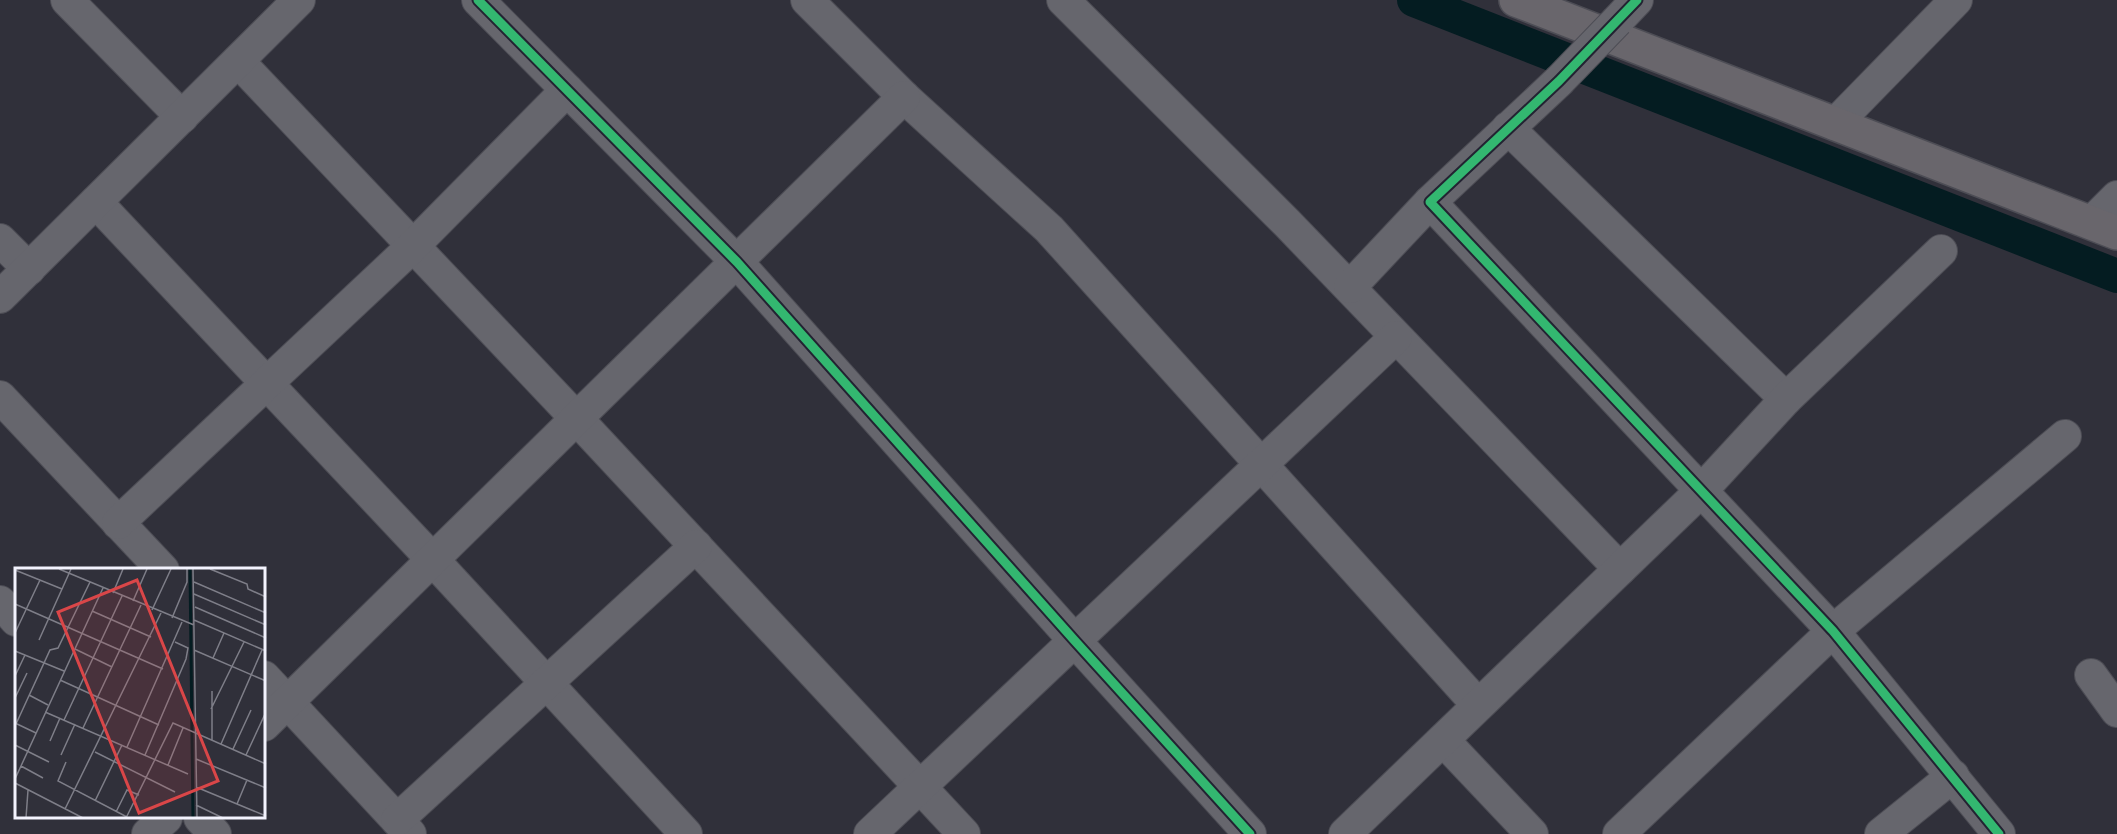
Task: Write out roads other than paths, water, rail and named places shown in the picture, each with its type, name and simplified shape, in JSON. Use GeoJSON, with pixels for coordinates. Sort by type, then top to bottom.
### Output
{"type":"FeatureCollection","features":[{"type":"Feature","properties":{"kind":"street"},"geometry":{"type":"LineString","coordinates":[[67,0],[182,117]]}},
{"type":"Feature","properties":{"kind":"street"},"geometry":{"type":"LineString","coordinates":[[0,297],[299,0]]}},
{"type":"Feature","properties":{"kind":"street"},"geometry":{"type":"LineString","coordinates":[[478,0],[737,262],[1250,834]]}},
{"type":"Feature","properties":{"kind":"street"},"geometry":{"type":"LineString","coordinates":[[807,0],[904,98],[1049,229],[1478,705]]}},
{"type":"Feature","properties":{"kind":"street"},"geometry":{"type":"LineString","coordinates":[[1063,0],[1350,287],[1620,568]]}},
{"type":"Feature","properties":{"kind":"street"},"geometry":{"type":"LineString","coordinates":[[1516,0],[2104,228],[2117,196]]}},
{"type":"Feature","properties":{"kind":"street"},"geometry":{"type":"LineString","coordinates":[[1835,124],[1956,0]]}},
{"type":"Feature","properties":{"kind":"street"},"geometry":{"type":"LineString","coordinates":[[1350,287],[1430,202],[1559,81],[1627,11]]}},
{"type":"Feature","properties":{"kind":"street"},"geometry":{"type":"LineString","coordinates":[[238,61],[577,419],[964,834]]}},
{"type":"Feature","properties":{"kind":"street"},"geometry":{"type":"LineString","coordinates":[[118,523],[413,246],[567,90]]}},
{"type":"Feature","properties":{"kind":"street"},"geometry":{"type":"LineString","coordinates":[[266,723],[904,98]]}},
{"type":"Feature","properties":{"kind":"street"},"geometry":{"type":"LineString","coordinates":[[1509,128],[1786,399]]}},
{"type":"Feature","properties":{"kind":"street"},"geometry":{"type":"LineString","coordinates":[[96,202],[433,560],[686,834]]}},
{"type":"Feature","properties":{"kind":"street"},"geometry":{"type":"LineString","coordinates":[[1430,202],[1833,631],[1999,834]]}},
{"type":"Feature","properties":{"kind":"street"},"geometry":{"type":"LineString","coordinates":[[0,240],[28,269]]}},
{"type":"Feature","properties":{"kind":"street"},"geometry":{"type":"LineString","coordinates":[[1345,834],[1701,491],[1786,399],[1941,251]]}},
{"type":"Feature","properties":{"kind":"street"},"geometry":{"type":"LineString","coordinates":[[870,834],[1396,337]]}},
{"type":"Feature","properties":{"kind":"street"},"geometry":{"type":"LineString","coordinates":[[0,397],[161,568]]}},
{"type":"Feature","properties":{"kind":"street"},"geometry":{"type":"LineString","coordinates":[[1619,834],[1833,631],[2065,436]]}},
{"type":"Feature","properties":{"kind":"street"},"geometry":{"type":"LineString","coordinates":[[266,679],[404,827],[548,684],[696,546]]}},
{"type":"Feature","properties":{"kind":"street"},"geometry":{"type":"LineString","coordinates":[[0,602],[15,619]]}},
{"type":"Feature","properties":{"kind":"street"},"geometry":{"type":"LineString","coordinates":[[2091,675],[2117,711]]}},
{"type":"Feature","properties":{"kind":"street"},"geometry":{"type":"LineString","coordinates":[[1443,740],[1532,834]]}},
{"type":"Feature","properties":{"kind":"street"},"geometry":{"type":"LineString","coordinates":[[1881,834],[1953,776]]}},
{"type":"Feature","properties":{"kind":"street"},"geometry":{"type":"LineString","coordinates":[[148,834],[165,819]]}},
{"type":"Feature","properties":{"kind":"street"},"geometry":{"type":"LineString","coordinates":[[201,819],[215,834]]}},
{"type":"Feature","properties":{"kind":"waterway"},"geometry":{"type":"LineString","coordinates":[[1414,0],[2117,276]]}}]}
